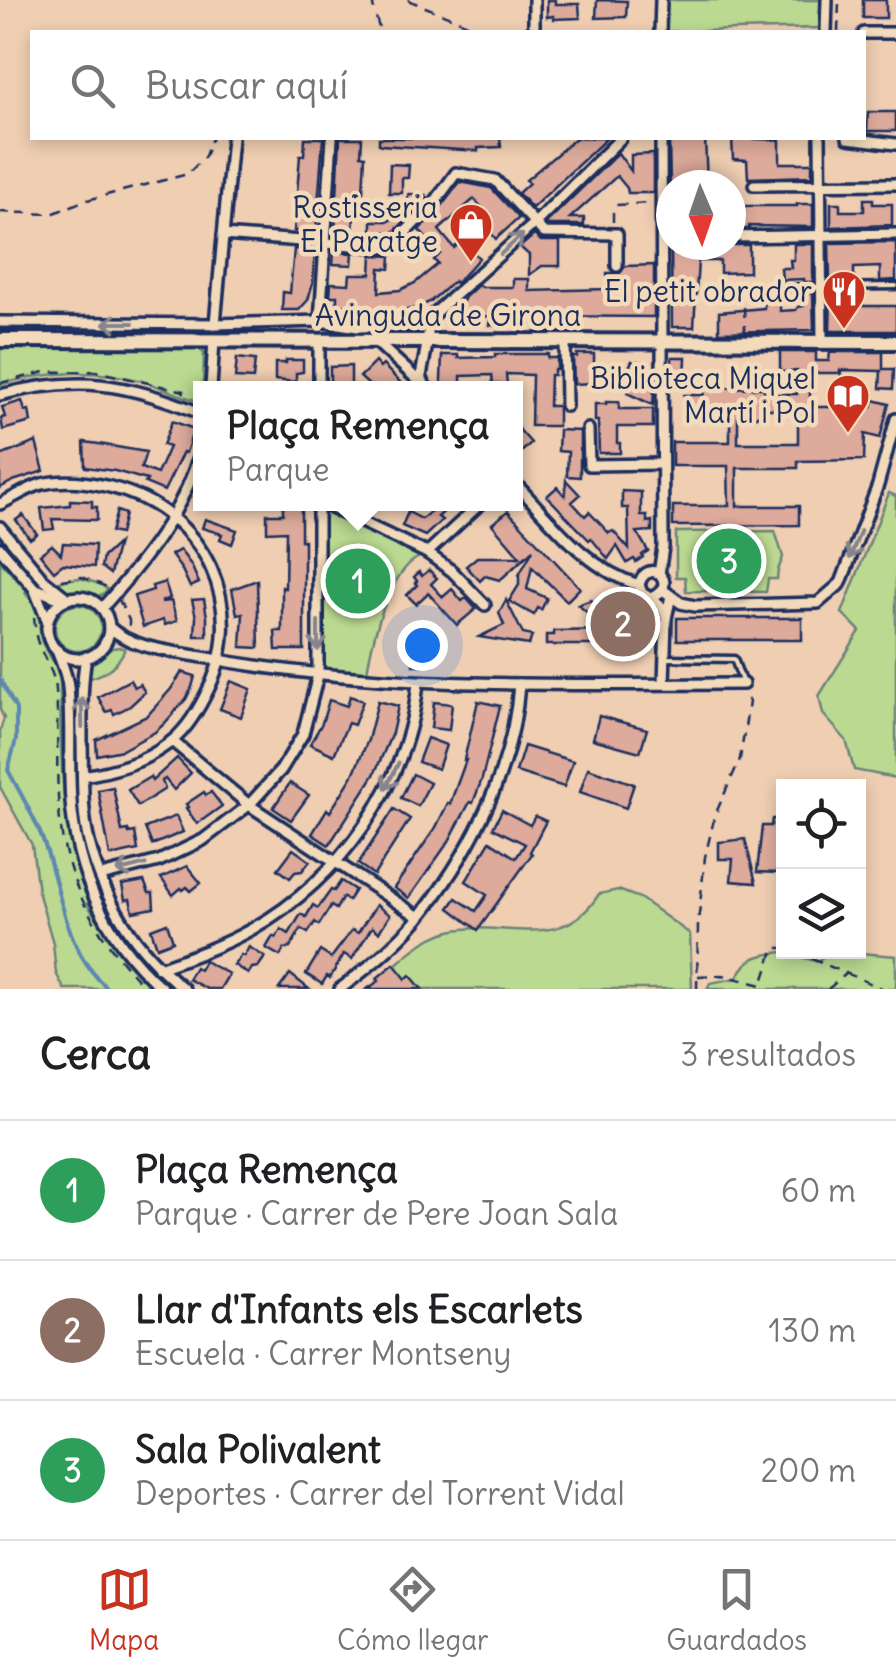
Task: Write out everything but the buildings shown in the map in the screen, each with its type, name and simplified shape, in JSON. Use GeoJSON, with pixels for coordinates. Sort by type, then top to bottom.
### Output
{"type":"FeatureCollection","features":[{"type":"Feature","properties":{"kind":"main road","name":"Avinguda de Girona"},"geometry":{"type":"LineString","coordinates":[[0,340],[896,342]]}},
{"type":"Feature","properties":{"kind":"street"},"geometry":{"type":"LineString","coordinates":[[534,0],[534,30]]}},
{"type":"Feature","properties":{"kind":"street"},"geometry":{"type":"LineString","coordinates":[[660,0],[660,30]]}},
{"type":"Feature","properties":{"kind":"street"},"geometry":{"type":"LineString","coordinates":[[826,30],[828,0]]}},
{"type":"Feature","properties":{"kind":"street"},"geometry":{"type":"LineString","coordinates":[[866,33],[896,33]]}},
{"type":"Feature","properties":{"kind":"street"},"geometry":{"type":"LineString","coordinates":[[215,324],[232,140]]}},
{"type":"Feature","properties":{"kind":"street"},"geometry":{"type":"LineString","coordinates":[[320,321],[332,140]]}},
{"type":"Feature","properties":{"kind":"street"},"geometry":{"type":"LineString","coordinates":[[423,381],[428,319],[535,223],[619,140]]}},
{"type":"Feature","properties":{"kind":"street"},"geometry":{"type":"LineString","coordinates":[[660,140],[661,170]]}},
{"type":"Feature","properties":{"kind":"street"},"geometry":{"type":"LineString","coordinates":[[820,140],[822,342]]}},
{"type":"Feature","properties":{"kind":"street"},"geometry":{"type":"LineString","coordinates":[[864,140],[896,144]]}},
{"type":"Feature","properties":{"kind":"street"},"geometry":{"type":"LineString","coordinates":[[223,236],[390,248],[428,210],[456,174],[495,180],[544,233],[615,234],[618,266]]}},
{"type":"Feature","properties":{"kind":"street"},"geometry":{"type":"LineString","coordinates":[[754,186],[896,184]]}},
{"type":"Feature","properties":{"kind":"street"},"geometry":{"type":"LineString","coordinates":[[746,237],[896,234]]}},
{"type":"Feature","properties":{"kind":"street"},"geometry":{"type":"LineString","coordinates":[[665,260],[663,546],[659,574],[664,582],[666,618]]}},
{"type":"Feature","properties":{"kind":"street","name":"Avinguda de Girona"},"geometry":{"type":"LineString","coordinates":[[0,322],[320,321],[358,327],[401,326],[428,319]]}},
{"type":"Feature","properties":{"kind":"street"},"geometry":{"type":"LineString","coordinates":[[211,381],[214,340]]}},
{"type":"Feature","properties":{"kind":"street"},"geometry":{"type":"LineString","coordinates":[[374,340],[419,381]]}},
{"type":"Feature","properties":{"kind":"street"},"geometry":{"type":"LineString","coordinates":[[565,340],[566,406]]}},
{"type":"Feature","properties":{"kind":"street"},"geometry":{"type":"LineString","coordinates":[[319,342],[319,381]]}},
{"type":"Feature","properties":{"kind":"street"},"geometry":{"type":"LineString","coordinates":[[0,395],[51,384],[103,384],[162,397],[193,411]]}},
{"type":"Feature","properties":{"kind":"street"},"geometry":{"type":"LineString","coordinates":[[523,491],[591,561],[619,580],[638,585],[642,592],[662,594],[695,606],[818,603],[841,583],[878,484],[896,419]]}},
{"type":"Feature","properties":{"kind":"street"},"geometry":{"type":"LineString","coordinates":[[588,429],[589,465],[662,464]]}},
{"type":"Feature","properties":{"kind":"street"},"geometry":{"type":"LineString","coordinates":[[102,608],[143,562],[186,493],[193,472]]}},
{"type":"Feature","properties":{"kind":"street"},"geometry":{"type":"LineString","coordinates":[[0,504],[42,484],[88,481],[131,492],[173,516],[196,540],[216,574],[224,619],[220,660],[194,718],[172,741],[140,761],[83,776]]}},
{"type":"Feature","properties":{"kind":"street"},"geometry":{"type":"LineString","coordinates":[[100,876],[158,861],[203,840],[249,805],[281,770],[303,734],[318,675],[321,511]]}},
{"type":"Feature","properties":{"kind":"street"},"geometry":{"type":"LineString","coordinates":[[336,511],[427,552],[485,605]]}},
{"type":"Feature","properties":{"kind":"street"},"geometry":{"type":"LineString","coordinates":[[427,552],[472,511]]}},
{"type":"Feature","properties":{"kind":"street"},"geometry":{"type":"LineString","coordinates":[[0,527],[66,600]]}},
{"type":"Feature","properties":{"kind":"street"},"geometry":{"type":"LineString","coordinates":[[0,548],[34,588],[48,622],[48,637],[57,650],[68,684],[70,793],[76,841],[88,887],[115,936],[141,970],[164,989]]}},
{"type":"Feature","properties":{"kind":"street"},"geometry":{"type":"LineString","coordinates":[[638,585],[645,573],[659,574]]}},
{"type":"Feature","properties":{"kind":"street"},"geometry":{"type":"LineString","coordinates":[[34,588],[66,600],[86,598],[102,608],[109,627],[100,649]]}},
{"type":"Feature","properties":{"kind":"street"},"geometry":{"type":"LineString","coordinates":[[662,594],[666,618],[664,684]]}},
{"type":"Feature","properties":{"kind":"street"},"geometry":{"type":"LineString","coordinates":[[48,622],[53,610],[66,600]]}},
{"type":"Feature","properties":{"kind":"street"},"geometry":{"type":"LineString","coordinates":[[109,627],[132,639],[220,660],[318,675],[418,683],[744,684]]}},
{"type":"Feature","properties":{"kind":"street"},"geometry":{"type":"LineString","coordinates":[[68,684],[83,658],[132,639]]}},
{"type":"Feature","properties":{"kind":"street"},"geometry":{"type":"LineString","coordinates":[[57,650],[83,658]]}},
{"type":"Feature","properties":{"kind":"street"},"geometry":{"type":"LineString","coordinates":[[83,658],[83,776],[89,841],[100,876],[125,926],[159,968],[184,989]]}},
{"type":"Feature","properties":{"kind":"street"},"geometry":{"type":"LineString","coordinates":[[159,968],[252,929],[296,900],[335,862],[366,823],[391,779],[416,709],[418,683]]}},
{"type":"Feature","properties":{"kind":"street"},"geometry":{"type":"LineString","coordinates":[[340,989],[419,917],[469,843],[494,790],[515,721],[519,684]]}},
{"type":"Feature","properties":{"kind":"street"},"geometry":{"type":"LineString","coordinates":[[172,741],[249,805],[419,917]]}},
{"type":"Feature","properties":{"kind":"lane"},"geometry":{"type":"LineString","coordinates":[[748,288],[896,286]]}},
{"type":"Feature","properties":{"kind":"lane"},"geometry":{"type":"LineString","coordinates":[[665,658],[734,658],[744,684]]}},
{"type":"Feature","properties":{"kind":"path"},"geometry":{"type":"LineString","coordinates":[[374,0],[379,30]]}},
{"type":"Feature","properties":{"kind":"path"},"geometry":{"type":"LineString","coordinates":[[408,0],[486,30]]}},
{"type":"Feature","properties":{"kind":"path"},"geometry":{"type":"LineString","coordinates":[[838,30],[839,0]]}},
{"type":"Feature","properties":{"kind":"path"},"geometry":{"type":"LineString","coordinates":[[0,212],[52,214],[83,201],[188,174],[204,156],[211,140]]}},
{"type":"Feature","properties":{"kind":"path"},"geometry":{"type":"LineString","coordinates":[[615,234],[616,205],[656,203]]}},
{"type":"Feature","properties":{"kind":"path"},"geometry":{"type":"LineString","coordinates":[[744,307],[745,333]]}},
{"type":"Feature","properties":{"kind":"path"},"geometry":{"type":"LineString","coordinates":[[841,369],[841,376],[853,376]]}},
{"type":"Feature","properties":{"kind":"path"},"geometry":{"type":"LineString","coordinates":[[50,585],[82,577],[98,582],[123,604],[132,639]]}},
{"type":"Feature","properties":{"kind":"path"},"geometry":{"type":"LineString","coordinates":[[35,620],[37,640],[56,684],[60,819],[80,897],[116,956],[147,989]]}},
{"type":"Feature","properties":{"kind":"path"},"geometry":{"type":"LineString","coordinates":[[696,989],[704,857],[715,814],[740,759],[749,702],[744,684]]}},
{"type":"Feature","properties":{"kind":"path"},"geometry":{"type":"LineString","coordinates":[[697,976],[723,976],[763,987],[776,948]]}},
{"type":"Feature","properties":{"kind":"path"},"geometry":{"type":"LineString","coordinates":[[814,959],[884,989]]}},
{"type":"Feature","properties":{"kind":"path"},"geometry":{"type":"LineString","coordinates":[[828,989],[848,972]]}},
{"type":"Feature","properties":{"kind":"green space"},"geometry":{"type":"Polygon","coordinates":[[[661,0],[821,0],[819,28],[661,30],[661,0]]]}},
{"type":"Feature","properties":{"kind":"green space"},"geometry":{"type":"Polygon","coordinates":[[[197,348],[204,353],[203,381],[193,381],[193,399],[142,381],[89,373],[53,374],[0,385],[0,349],[197,348]]]}},
{"type":"Feature","properties":{"kind":"green space"},"geometry":{"type":"Polygon","coordinates":[[[889,493],[896,496],[896,778],[854,770],[846,740],[823,714],[819,696],[860,631],[842,613],[889,493]]]}},
{"type":"Feature","properties":{"kind":"green space"},"geometry":{"type":"Polygon","coordinates":[[[318,511],[334,511],[427,553],[409,564],[391,590],[375,635],[366,679],[318,675],[318,511]]]}},
{"type":"Feature","properties":{"kind":"green space"},"geometry":{"type":"Polygon","coordinates":[[[775,531],[783,557],[777,579],[768,579],[766,592],[686,591],[685,577],[676,577],[676,532],[775,531]]]}},
{"type":"Feature","properties":{"kind":"green space"},"geometry":{"type":"Polygon","coordinates":[[[0,561],[35,601],[41,639],[59,675],[67,821],[87,904],[125,961],[153,989],[64,989],[56,973],[32,845],[0,787],[0,731],[4,718],[0,710],[0,561]]]}},
{"type":"Feature","properties":{"kind":"green space"},"geometry":{"type":"Polygon","coordinates":[[[80,578],[108,590],[99,596],[53,585],[80,578]]]}},
{"type":"Feature","properties":{"kind":"green space"},"geometry":{"type":"Polygon","coordinates":[[[78,605],[95,611],[101,628],[95,645],[78,651],[61,645],[55,628],[61,611],[78,605]]]}},
{"type":"Feature","properties":{"kind":"green space"},"geometry":{"type":"Polygon","coordinates":[[[119,647],[125,649],[114,665],[85,679],[90,665],[119,647]]]}},
{"type":"Feature","properties":{"kind":"green space"},"geometry":{"type":"Polygon","coordinates":[[[618,890],[640,898],[690,934],[692,989],[369,989],[406,955],[438,935],[471,928],[550,929],[584,912],[599,894],[618,890]]]}},
{"type":"Feature","properties":{"kind":"green space"},"geometry":{"type":"Polygon","coordinates":[[[776,953],[776,959],[819,962],[866,959],[866,954],[896,956],[896,989],[707,989],[710,983],[737,978],[745,965],[776,953]]]}},
{"type":"Feature","properties":{"kind":"waterway"},"geometry":{"type":"LineString","coordinates":[[0,679],[16,709],[16,740],[8,770],[43,840],[73,938],[93,974],[108,989]]}},
{"type":"Feature","properties":{"kind":"place","name":"Rostisseria El Paratge"},"geometry":{"type":"Point","coordinates":[471,263]}},
{"type":"Feature","properties":{"kind":"place","name":"El petit obrador"},"geometry":{"type":"Point","coordinates":[844,330]}},
{"type":"Feature","properties":{"kind":"place","name":"Biblioteca Miquel Martí i Pol"},"geometry":{"type":"Point","coordinates":[848,434]}},
{"type":"Feature","properties":{"kind":"place","name":"Sala Polivalent"},"geometry":{"type":"Point","coordinates":[729,561]}},
{"type":"Feature","properties":{"kind":"place","name":"Plaça Remença"},"geometry":{"type":"Point","coordinates":[358,581]}},
{"type":"Feature","properties":{"kind":"place","name":"Llar d'Infants els Escarlets"},"geometry":{"type":"Point","coordinates":[623,624]}}]}
